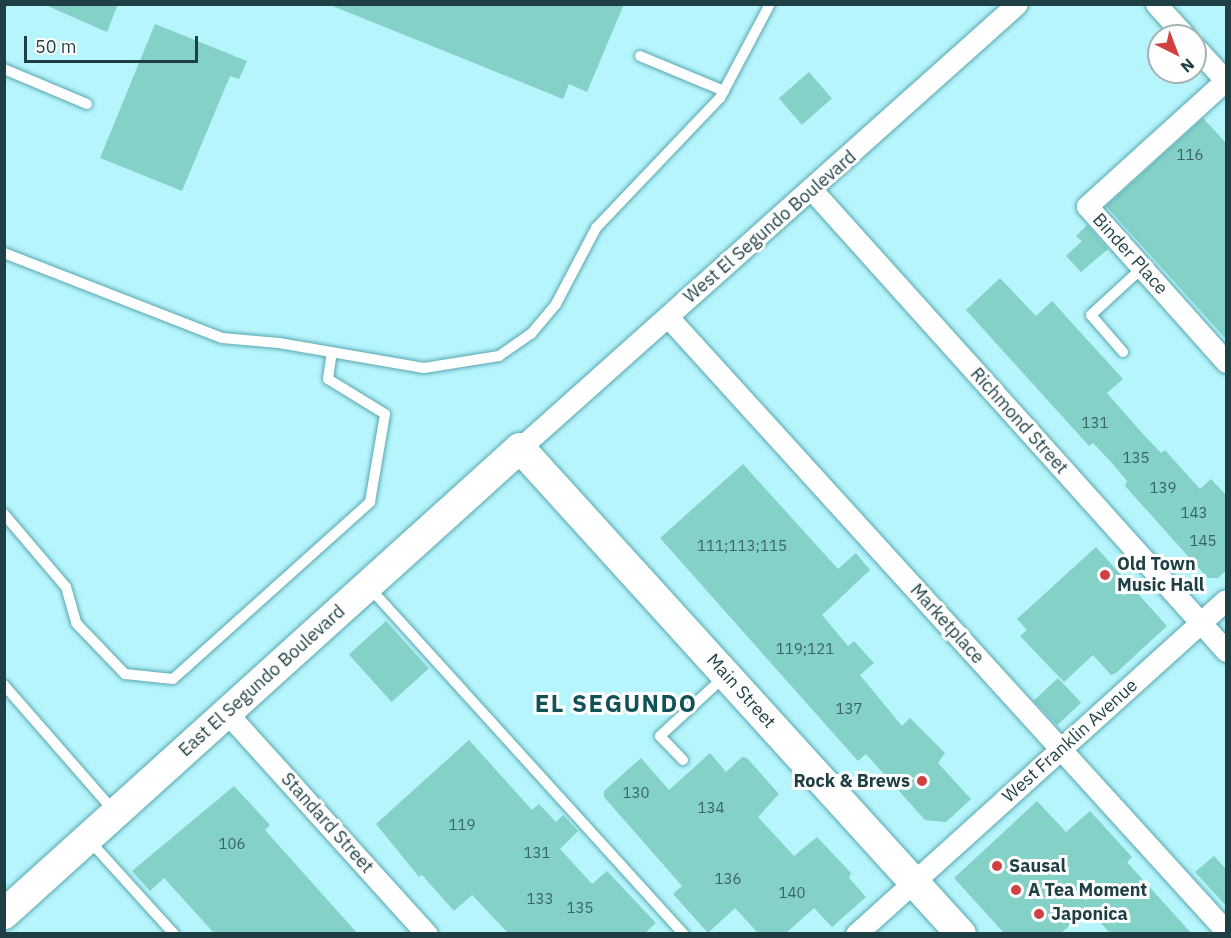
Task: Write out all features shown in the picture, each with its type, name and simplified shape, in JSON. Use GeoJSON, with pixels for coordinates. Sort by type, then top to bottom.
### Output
{"type":"FeatureCollection","features":[{"type":"Feature","properties":{"kind":"main road","name":"East El Segundo Boulevard"},"geometry":{"type":"LineString","coordinates":[[4,914],[520,448]]}},
{"type":"Feature","properties":{"kind":"main road","name":"Main Street"},"geometry":{"type":"LineString","coordinates":[[520,448],[961,933]]}},
{"type":"Feature","properties":{"kind":"street","name":"West El Segundo Boulevard"},"geometry":{"type":"LineString","coordinates":[[520,448],[812,190],[1017,4]]}},
{"type":"Feature","properties":{"kind":"street"},"geometry":{"type":"LineString","coordinates":[[1156,4],[1174,24]]}},
{"type":"Feature","properties":{"kind":"street"},"geometry":{"type":"LineString","coordinates":[[1207,60],[1226,81]]}},
{"type":"Feature","properties":{"kind":"street","name":"Binder Place"},"geometry":{"type":"LineString","coordinates":[[1226,81],[1087,206],[1227,362]]}},
{"type":"Feature","properties":{"kind":"street","name":"Richmond Street"},"geometry":{"type":"LineString","coordinates":[[812,190],[1227,651]]}},
{"type":"Feature","properties":{"kind":"street","name":"Marketplace"},"geometry":{"type":"LineString","coordinates":[[668,317],[1227,931]]}},
{"type":"Feature","properties":{"kind":"street","name":"West Franklin Avenue"},"geometry":{"type":"LineString","coordinates":[[856,933],[1227,600]]}},
{"type":"Feature","properties":{"kind":"street","name":"Standard Street"},"geometry":{"type":"LineString","coordinates":[[227,713],[427,933]]}},
{"type":"Feature","properties":{"kind":"lane"},"geometry":{"type":"LineString","coordinates":[[4,253],[222,338],[332,352],[424,368],[465,364],[507,351],[531,334],[556,304],[596,228],[622,196],[699,124],[724,91],[767,5]]}},
{"type":"Feature","properties":{"kind":"lane"},"geometry":{"type":"LineString","coordinates":[[640,56],[724,91]]}},
{"type":"Feature","properties":{"kind":"lane"},"geometry":{"type":"LineString","coordinates":[[4,69],[87,104]]}},
{"type":"Feature","properties":{"kind":"lane"},"geometry":{"type":"LineString","coordinates":[[1123,352],[1091,315],[1142,268]]}},
{"type":"Feature","properties":{"kind":"lane"},"geometry":{"type":"LineString","coordinates":[[4,514],[66,587],[76,624],[125,674],[173,679],[370,502],[385,414],[328,379],[332,352]]}},
{"type":"Feature","properties":{"kind":"lane"},"geometry":{"type":"LineString","coordinates":[[368,586],[684,933]]}},
{"type":"Feature","properties":{"kind":"lane"},"geometry":{"type":"LineString","coordinates":[[683,760],[660,736],[726,675]]}},
{"type":"Feature","properties":{"kind":"lane"},"geometry":{"type":"LineString","coordinates":[[4,685],[115,812]]}},
{"type":"Feature","properties":{"kind":"lane"},"geometry":{"type":"LineString","coordinates":[[88,839],[174,933]]}},
{"type":"Feature","properties":{"kind":"building"},"geometry":{"type":"Polygon","coordinates":[[[43,4],[118,4],[107,32],[43,4]]]}},
{"type":"Feature","properties":{"kind":"building"},"geometry":{"type":"Polygon","coordinates":[[[624,4],[587,92],[569,84],[563,99],[330,5],[624,4]]]}},
{"type":"Feature","properties":{"kind":"building"},"geometry":{"type":"Polygon","coordinates":[[[155,24],[247,61],[239,79],[230,76],[182,191],[100,158],[155,24]]]}},
{"type":"Feature","properties":{"kind":"building"},"geometry":{"type":"Polygon","coordinates":[[[809,72],[832,98],[802,125],[779,98],[809,72]]]}},
{"type":"Feature","properties":{"kind":"building"},"geometry":{"type":"Polygon","coordinates":[[[1203,118],[1227,144],[1227,340],[1106,206],[1203,118]]]}},
{"type":"Feature","properties":{"kind":"building"},"geometry":{"type":"Polygon","coordinates":[[[1087,225],[1108,249],[1081,272],[1066,256],[1082,241],[1076,236],[1087,225]]]}},
{"type":"Feature","properties":{"kind":"building"},"geometry":{"type":"Polygon","coordinates":[[[1000,278],[1036,316],[1052,301],[1123,379],[1107,393],[1143,434],[1161,453],[1165,450],[1200,489],[1211,479],[1227,496],[1227,570],[1218,578],[1208,578],[1125,486],[1127,481],[1112,463],[1093,443],[1089,446],[966,310],[1000,278]]]}},
{"type":"Feature","properties":{"kind":"building"},"geometry":{"type":"Polygon","coordinates":[[[743,464],[838,569],[856,553],[870,570],[822,615],[848,646],[854,641],[874,663],[860,675],[902,726],[910,718],[945,753],[938,763],[971,799],[946,822],[925,820],[866,754],[858,761],[660,538],[743,464]]]}},
{"type":"Feature","properties":{"kind":"building"},"geometry":{"type":"Polygon","coordinates":[[[1096,547],[1167,626],[1116,673],[1111,675],[1093,655],[1064,682],[1020,636],[1027,630],[1017,619],[1096,547]]]}},
{"type":"Feature","properties":{"kind":"building"},"geometry":{"type":"Polygon","coordinates":[[[386,621],[429,669],[392,702],[349,654],[386,621]]]}},
{"type":"Feature","properties":{"kind":"building"},"geometry":{"type":"Polygon","coordinates":[[[1058,678],[1081,703],[1057,725],[1034,701],[1058,678]]]}},
{"type":"Feature","properties":{"kind":"building"},"geometry":{"type":"Polygon","coordinates":[[[469,740],[532,810],[539,804],[556,822],[563,815],[578,831],[560,849],[592,884],[607,871],[656,923],[645,933],[508,933],[472,895],[454,911],[422,875],[419,877],[376,824],[469,740]]]}},
{"type":"Feature","properties":{"kind":"building"},"geometry":{"type":"Polygon","coordinates":[[[710,753],[726,772],[742,757],[747,758],[779,794],[758,817],[794,856],[817,837],[851,873],[849,878],[866,897],[832,927],[814,908],[786,933],[758,933],[735,908],[708,933],[673,894],[682,886],[604,797],[604,791],[641,758],[669,790],[710,753]]]}},
{"type":"Feature","properties":{"kind":"building"},"geometry":{"type":"Polygon","coordinates":[[[234,786],[270,825],[265,830],[357,933],[214,933],[164,878],[150,891],[132,871],[234,786]]]}},
{"type":"Feature","properties":{"kind":"building"},"geometry":{"type":"Polygon","coordinates":[[[1037,801],[1066,832],[1090,811],[1132,857],[1127,862],[1191,933],[1110,933],[1088,909],[1061,933],[1004,933],[954,878],[1037,801]]]}},
{"type":"Feature","properties":{"kind":"building"},"geometry":{"type":"Polygon","coordinates":[[[1214,856],[1227,870],[1227,907],[1195,872],[1214,856]]]}},
{"type":"Feature","properties":{"kind":"place","name":"Old Town Music Hall"},"geometry":{"type":"Point","coordinates":[1105,575]}},
{"type":"Feature","properties":{"kind":"place","name":"Rock & Brews"},"geometry":{"type":"Point","coordinates":[922,781]}},
{"type":"Feature","properties":{"kind":"place","name":"Sausal"},"geometry":{"type":"Point","coordinates":[997,866]}},
{"type":"Feature","properties":{"kind":"place","name":"A Tea Moment"},"geometry":{"type":"Point","coordinates":[1016,890]}},
{"type":"Feature","properties":{"kind":"place","name":"Japonica"},"geometry":{"type":"Point","coordinates":[1039,914]}},
{"type":"Feature","properties":{"kind":"district","name":"EL SEGUNDO"},"geometry":{"type":"Point","coordinates":[616,704]}}]}
